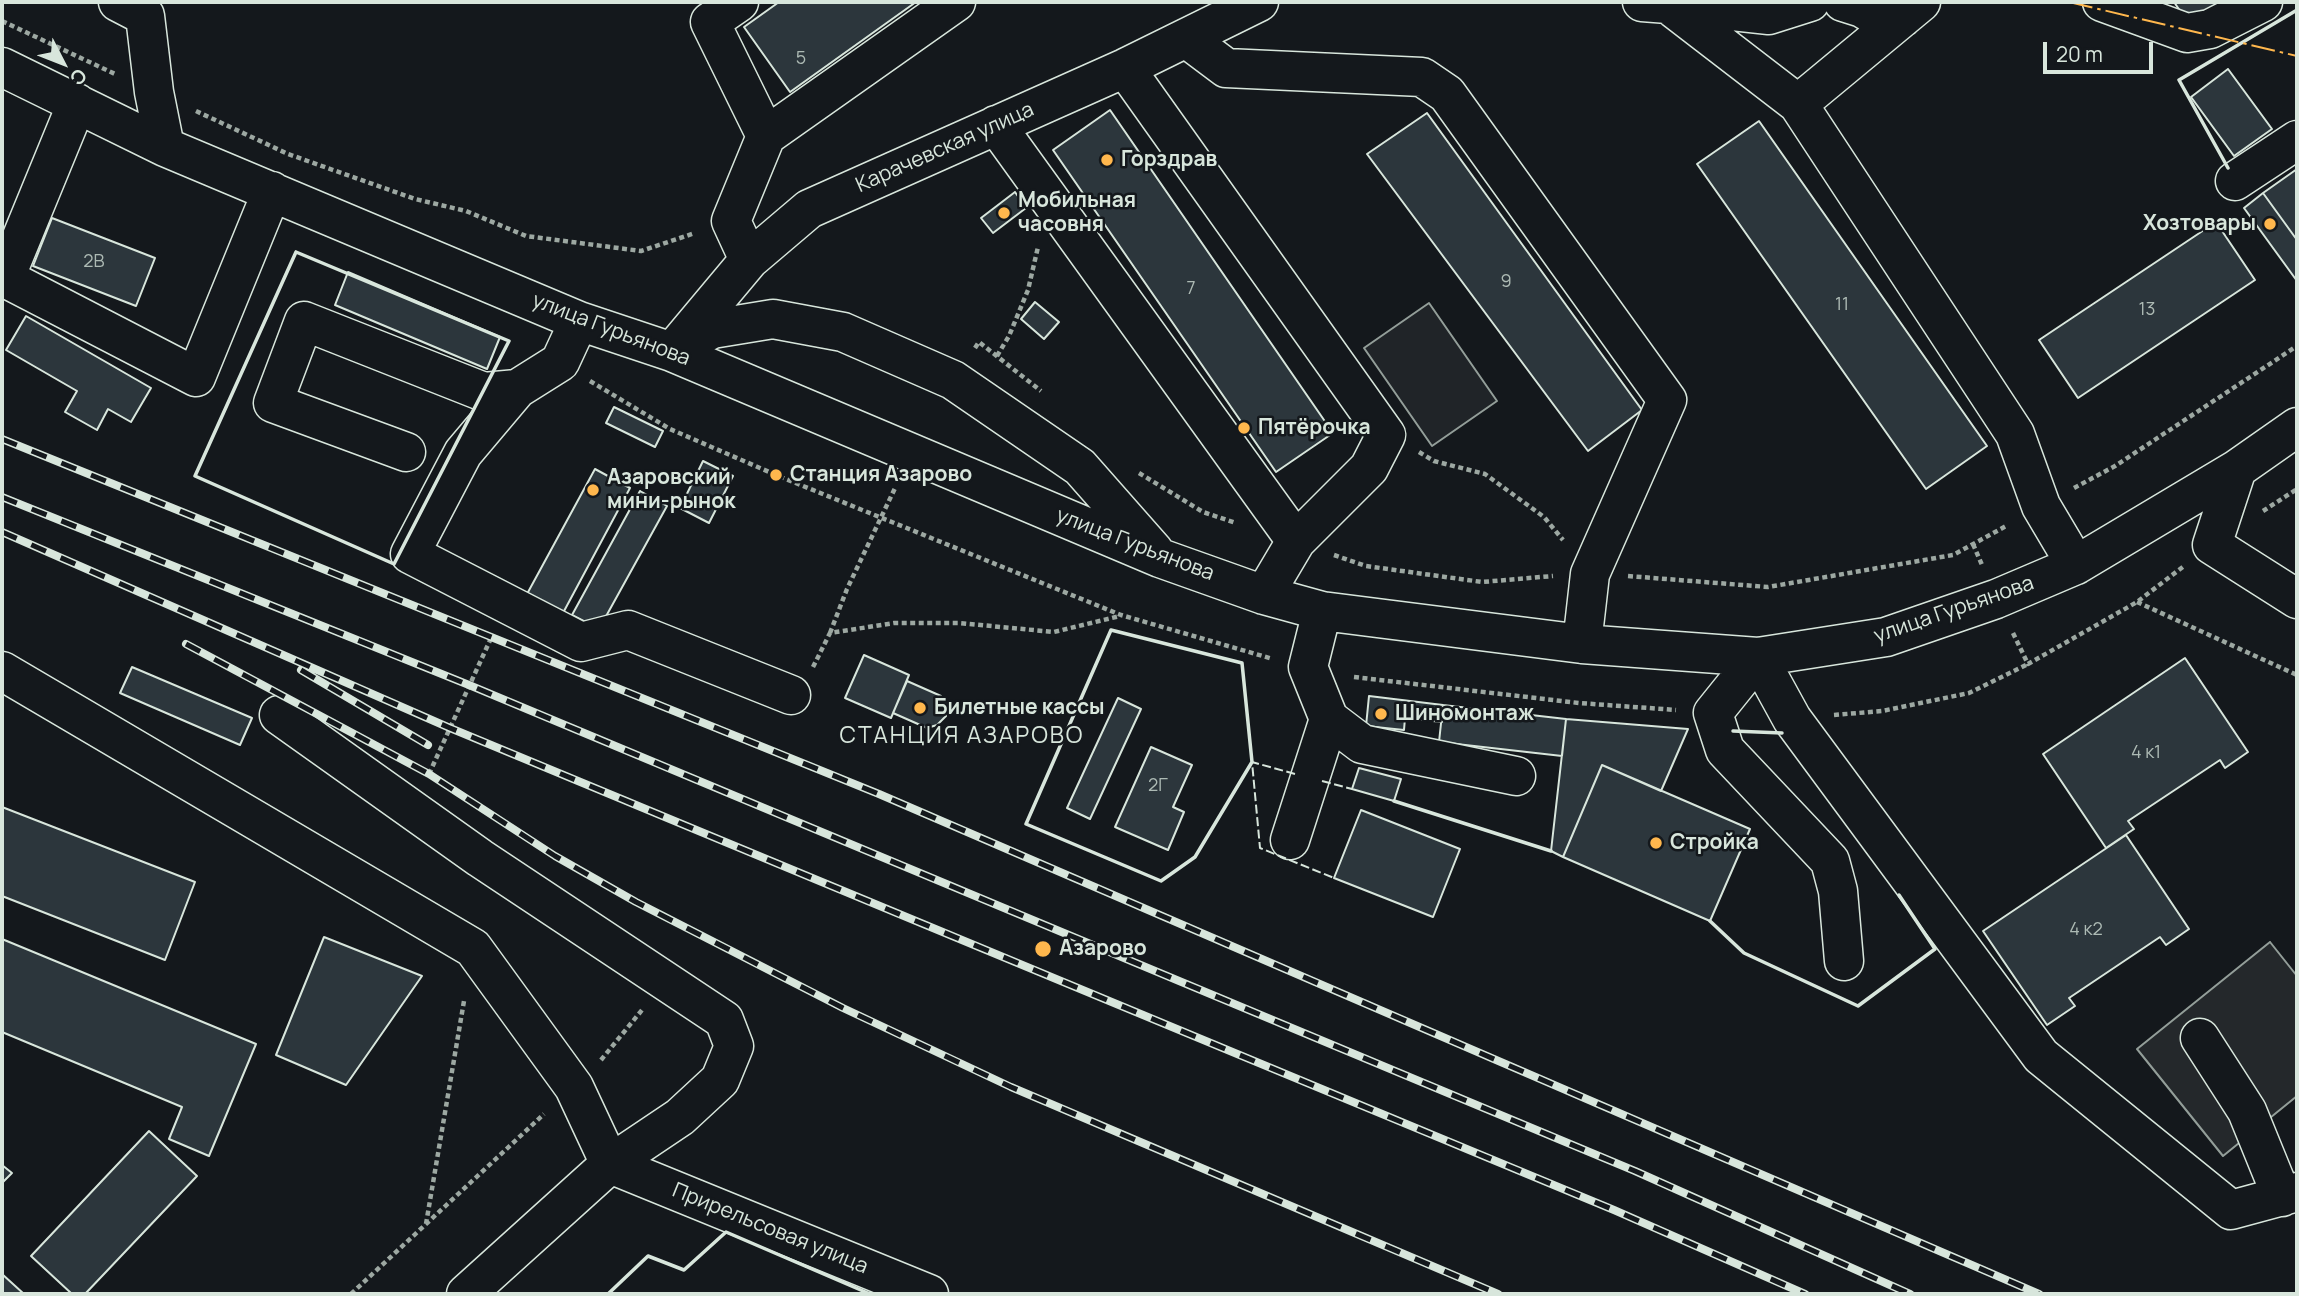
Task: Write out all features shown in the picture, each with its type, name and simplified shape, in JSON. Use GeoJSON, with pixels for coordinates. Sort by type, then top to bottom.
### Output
{"type":"FeatureCollection","features":[{"type":"Feature","properties":{"kind":"street"},"geometry":{"type":"LineString","coordinates":[[739,2],[710,22],[766,136]]}},
{"type":"Feature","properties":{"kind":"street"},"geometry":{"type":"LineString","coordinates":[[749,260],[731,221],[766,136],[956,2]]}},
{"type":"Feature","properties":{"kind":"street","name":"Карачевская улица"},"geometry":{"type":"LineString","coordinates":[[672,352],[749,260],[809,209],[1125,68],[1259,2]]}},
{"type":"Feature","properties":{"kind":"street"},"geometry":{"type":"LineString","coordinates":[[1655,3],[1769,15],[1810,2]]}},
{"type":"Feature","properties":{"kind":"street"},"geometry":{"type":"LineString","coordinates":[[1843,2],[1862,8],[1887,23],[1911,10]]}},
{"type":"Feature","properties":{"kind":"street"},"geometry":{"type":"LineString","coordinates":[[2102,2],[2187,33],[2210,29],[2263,2]]}},
{"type":"Feature","properties":{"kind":"street"},"geometry":{"type":"LineString","coordinates":[[1655,3],[1798,104],[2015,434],[2041,506],[2077,565]]}},
{"type":"Feature","properties":{"kind":"street"},"geometry":{"type":"LineString","coordinates":[[135,6],[165,147]]}},
{"type":"Feature","properties":{"kind":"street"},"geometry":{"type":"LineString","coordinates":[[1798,104],[1911,10]]}},
{"type":"Feature","properties":{"kind":"street"},"geometry":{"type":"LineString","coordinates":[[1186,38],[1226,68],[1422,77],[1447,94],[1667,401],[1590,573],[1582,644]]}},
{"type":"Feature","properties":{"kind":"street","name":"улица Гурьянова"},"geometry":{"type":"LineString","coordinates":[[2,67],[165,147],[579,321],[672,352],[1160,558],[1264,595],[1322,611],[1582,644],[1758,657],[1886,637],[1996,599],[2077,565],[2237,469],[2297,427]]}},
{"type":"Feature","properties":{"kind":"street"},"geometry":{"type":"LineString","coordinates":[[1125,68],[1386,435],[1369,468],[1296,541],[1264,595]]}},
{"type":"Feature","properties":{"kind":"street"},"geometry":{"type":"LineString","coordinates":[[77,103],[5,278],[196,377],[272,191]]}},
{"type":"Feature","properties":{"kind":"street"},"geometry":{"type":"LineString","coordinates":[[996,125],[1296,541]]}},
{"type":"Feature","properties":{"kind":"street"},"geometry":{"type":"LineString","coordinates":[[2235,181],[2297,140]]}},
{"type":"Feature","properties":{"kind":"street"},"geometry":{"type":"LineString","coordinates":[[672,352],[712,329],[773,319],[843,332],[953,380],[1080,467],[1160,558]]}},
{"type":"Feature","properties":{"kind":"street"},"geometry":{"type":"LineString","coordinates":[[406,452],[273,403],[304,321],[484,392],[517,389]]}},
{"type":"Feature","properties":{"kind":"street"},"geometry":{"type":"LineString","coordinates":[[579,321],[559,362],[517,389],[463,453],[410,554],[580,642],[628,630],[791,695]]}},
{"type":"Feature","properties":{"kind":"street"},"geometry":{"type":"LineString","coordinates":[[2237,469],[2212,545],[2297,599]]}},
{"type":"Feature","properties":{"kind":"street"},"geometry":{"type":"LineString","coordinates":[[1322,611],[1308,667],[1329,719],[1362,744],[1517,776]]}},
{"type":"Feature","properties":{"kind":"street"},"geometry":{"type":"LineString","coordinates":[[1844,961],[1838,891],[1830,861],[1726,750],[1713,713],[1758,657],[1793,719],[2041,1056],[2231,1210],[2289,1195],[2247,1111],[2200,1038]]}},
{"type":"Feature","properties":{"kind":"street"},"geometry":{"type":"LineString","coordinates":[[2,671],[473,948],[573,1087],[610,1164]]}},
{"type":"Feature","properties":{"kind":"street"},"geometry":{"type":"LineString","coordinates":[[279,715],[480,858],[723,1020],[734,1046],[720,1080],[680,1117],[610,1164],[466,1294]]}},
{"type":"Feature","properties":{"kind":"street"},"geometry":{"type":"LineString","coordinates":[[1290,840],[1329,719]]}},
{"type":"Feature","properties":{"kind":"street","name":"Прирельсовая улица"},"geometry":{"type":"LineString","coordinates":[[610,1164],[929,1294]]}},
{"type":"Feature","properties":{"kind":"path"},"geometry":{"type":"LineString","coordinates":[[2,21],[288,154],[415,199],[466,211],[526,236],[641,251],[731,221]]}},
{"type":"Feature","properties":{"kind":"path"},"geometry":{"type":"LineString","coordinates":[[997,356],[1009,336],[1028,290],[1048,198]]}},
{"type":"Feature","properties":{"kind":"path"},"geometry":{"type":"LineString","coordinates":[[953,380],[979,342],[1047,396]]}},
{"type":"Feature","properties":{"kind":"path"},"geometry":{"type":"LineString","coordinates":[[1296,541],[1366,566],[1482,582],[1590,573],[1768,587],[1954,555],[2115,466],[2297,346]]}},
{"type":"Feature","properties":{"kind":"path"},"geometry":{"type":"LineString","coordinates":[[1386,435],[1434,461],[1485,474],[1544,517],[1590,573]]}},
{"type":"Feature","properties":{"kind":"path"},"geometry":{"type":"LineString","coordinates":[[791,695],[814,666],[830,634],[847,589],[911,455]]}},
{"type":"Feature","properties":{"kind":"path"},"geometry":{"type":"LineString","coordinates":[[1131,466],[1203,512],[1242,524]]}},
{"type":"Feature","properties":{"kind":"path"},"geometry":{"type":"LineString","coordinates":[[2137,602],[2297,676]]}},
{"type":"Feature","properties":{"kind":"path"},"geometry":{"type":"LineString","coordinates":[[417,811],[439,749],[491,636],[510,605]]}},
{"type":"Feature","properties":{"kind":"path"},"geometry":{"type":"LineString","coordinates":[[830,634],[894,623],[959,623],[1054,632],[1121,615]]}},
{"type":"Feature","properties":{"kind":"path"},"geometry":{"type":"LineString","coordinates":[[426,1224],[473,948]]}},
{"type":"Feature","properties":{"kind":"path"},"geometry":{"type":"LineString","coordinates":[[351,1294],[573,1087],[642,1013]]}},
{"type":"Feature","properties":{"kind":"shaded area"},"geometry":{"type":"Polygon","coordinates":[[[1429,303],[1497,401],[1432,446],[1364,348],[1429,303]]]}},
{"type":"Feature","properties":{"kind":"shaded area"},"geometry":{"type":"Polygon","coordinates":[[[2270,942],[2297,976],[2297,1096],[2223,1156],[2137,1049],[2270,942]]]}},
{"type":"Feature","properties":{"kind":"building"},"geometry":{"type":"Polygon","coordinates":[[[779,2],[916,2],[790,92],[744,27],[779,2]]]}},
{"type":"Feature","properties":{"kind":"building"},"geometry":{"type":"Polygon","coordinates":[[[2174,2],[2221,2],[2189,24],[2174,2]]]}},
{"type":"Feature","properties":{"kind":"building"},"geometry":{"type":"Polygon","coordinates":[[[2228,69],[2272,129],[2234,156],[2191,97],[2228,69]]]}},
{"type":"Feature","properties":{"kind":"building"},"geometry":{"type":"Polygon","coordinates":[[[1110,110],[1333,433],[1276,472],[1053,150],[1110,110]]]}},
{"type":"Feature","properties":{"kind":"building"},"geometry":{"type":"Polygon","coordinates":[[[1427,113],[1642,410],[1588,451],[1367,154],[1427,113]]]}},
{"type":"Feature","properties":{"kind":"building"},"geometry":{"type":"Polygon","coordinates":[[[1759,121],[1987,446],[1926,489],[1697,164],[1759,121]]]}},
{"type":"Feature","properties":{"kind":"building"},"geometry":{"type":"Polygon","coordinates":[[[2297,169],[2297,240],[2263,193],[2297,169]]]}},
{"type":"Feature","properties":{"kind":"building","name":"Мобильная часовня"},"geometry":{"type":"Polygon","coordinates":[[[1015,192],[1026,208],[993,233],[981,218],[1015,192]]]}},
{"type":"Feature","properties":{"kind":"building","name":"Хозтовары"},"geometry":{"type":"Polygon","coordinates":[[[2263,193],[2297,240],[2297,281],[2244,208],[2263,193]]]}},
{"type":"Feature","properties":{"kind":"building"},"geometry":{"type":"Polygon","coordinates":[[[52,218],[155,258],[136,306],[33,266],[52,218]]]}},
{"type":"Feature","properties":{"kind":"building"},"geometry":{"type":"Polygon","coordinates":[[[2216,222],[2255,280],[2078,398],[2039,340],[2216,222]]]}},
{"type":"Feature","properties":{"kind":"building"},"geometry":{"type":"Polygon","coordinates":[[[348,272],[500,337],[487,369],[335,305],[348,272]]]}},
{"type":"Feature","properties":{"kind":"building"},"geometry":{"type":"Polygon","coordinates":[[[1035,302],[1059,322],[1044,339],[1021,319],[1035,302]]]}},
{"type":"Feature","properties":{"kind":"building"},"geometry":{"type":"Polygon","coordinates":[[[26,316],[151,388],[131,422],[108,409],[97,430],[65,412],[77,391],[6,350],[26,316]]]}},
{"type":"Feature","properties":{"kind":"building"},"geometry":{"type":"Polygon","coordinates":[[[614,407],[663,431],[655,447],[606,423],[614,407]]]}},
{"type":"Feature","properties":{"kind":"building"},"geometry":{"type":"Polygon","coordinates":[[[703,461],[733,476],[709,523],[680,508],[703,461]]]}},
{"type":"Feature","properties":{"kind":"building"},"geometry":{"type":"Polygon","coordinates":[[[595,469],[630,488],[563,613],[527,594],[595,469]]]}},
{"type":"Feature","properties":{"kind":"building"},"geometry":{"type":"Polygon","coordinates":[[[640,491],[667,506],[599,629],[572,615],[640,491]]]}},
{"type":"Feature","properties":{"kind":"building"},"geometry":{"type":"Polygon","coordinates":[[[864,655],[909,675],[891,718],[845,698],[864,655]]]}},
{"type":"Feature","properties":{"kind":"building"},"geometry":{"type":"Polygon","coordinates":[[[2185,658],[2248,752],[2225,768],[2220,760],[2128,821],[2134,829],[2106,848],[2043,754],[2185,658]]]}},
{"type":"Feature","properties":{"kind":"building"},"geometry":{"type":"Polygon","coordinates":[[[132,667],[252,718],[240,745],[120,693],[132,667]]]}},
{"type":"Feature","properties":{"kind":"building","name":"Билетные кассы"},"geometry":{"type":"Polygon","coordinates":[[[907,681],[941,696],[946,704],[946,716],[937,725],[927,728],[893,713],[907,681]]]}},
{"type":"Feature","properties":{"kind":"building"},"geometry":{"type":"Polygon","coordinates":[[[1369,696],[1443,705],[1442,722],[1405,718],[1404,730],[1366,726],[1369,696]]]}},
{"type":"Feature","properties":{"kind":"building"},"geometry":{"type":"Polygon","coordinates":[[[1118,698],[1141,709],[1090,819],[1067,808],[1118,698]]]}},
{"type":"Feature","properties":{"kind":"building"},"geometry":{"type":"Polygon","coordinates":[[[1443,705],[1566,719],[1562,756],[1439,742],[1443,705]]]}},
{"type":"Feature","properties":{"kind":"building"},"geometry":{"type":"Polygon","coordinates":[[[1566,719],[1688,729],[1661,791],[1602,765],[1563,857],[1551,851],[1566,719]]]}},
{"type":"Feature","properties":{"kind":"building"},"geometry":{"type":"Polygon","coordinates":[[[1151,747],[1192,765],[1173,807],[1184,812],[1168,850],[1115,827],[1151,747]]]}},
{"type":"Feature","properties":{"kind":"building","name":"Стройка"},"geometry":{"type":"Polygon","coordinates":[[[1602,765],[1750,829],[1710,921],[1563,857],[1602,765]]]}},
{"type":"Feature","properties":{"kind":"building"},"geometry":{"type":"Polygon","coordinates":[[[1359,768],[1401,779],[1394,801],[1352,789],[1359,768]]]}},
{"type":"Feature","properties":{"kind":"building"},"geometry":{"type":"Polygon","coordinates":[[[2,807],[195,882],[165,960],[2,896],[2,807]]]}},
{"type":"Feature","properties":{"kind":"building"},"geometry":{"type":"Polygon","coordinates":[[[1361,810],[1460,849],[1433,917],[1334,878],[1361,810]]]}},
{"type":"Feature","properties":{"kind":"building"},"geometry":{"type":"Polygon","coordinates":[[[2126,835],[2189,929],[2166,945],[2160,937],[2069,998],[2075,1006],[2047,1025],[1983,931],[2126,835]]]}},
{"type":"Feature","properties":{"kind":"building"},"geometry":{"type":"Polygon","coordinates":[[[324,937],[422,976],[346,1085],[276,1055],[324,937]]]}},
{"type":"Feature","properties":{"kind":"building"},"geometry":{"type":"Polygon","coordinates":[[[2,939],[256,1044],[209,1156],[169,1139],[182,1107],[2,1032],[2,939]]]}},
{"type":"Feature","properties":{"kind":"building"},"geometry":{"type":"Polygon","coordinates":[[[149,1131],[197,1176],[85,1294],[72,1294],[31,1256],[149,1131]]]}},
{"type":"Feature","properties":{"kind":"building"},"geometry":{"type":"Polygon","coordinates":[[[2,1165],[12,1173],[2,1183],[2,1165]]]}},
{"type":"Feature","properties":{"kind":"building"},"geometry":{"type":"Polygon","coordinates":[[[2,1274],[24,1294],[2,1294],[2,1274]]]}},
{"type":"Feature","properties":{"kind":"railway"},"geometry":{"type":"LineString","coordinates":[[2,439],[879,794],[2039,1294]]}},
{"type":"Feature","properties":{"kind":"railway"},"geometry":{"type":"LineString","coordinates":[[2,497],[469,685],[1635,1171],[1910,1294]]}},
{"type":"Feature","properties":{"kind":"railway"},"geometry":{"type":"LineString","coordinates":[[2,532],[450,728],[1614,1210],[1805,1294]]}},
{"type":"Feature","properties":{"kind":"railway"},"geometry":{"type":"LineString","coordinates":[[186,644],[429,774],[555,856],[636,902],[843,1008],[1011,1087],[1498,1294]]}},
{"type":"Feature","properties":{"kind":"railway"},"geometry":{"type":"LineString","coordinates":[[301,670],[428,745]]}},
{"type":"Feature","properties":{"kind":"fence"},"geometry":{"type":"LineString","coordinates":[[1295,774],[1252,762],[1260,848],[1334,878]]}},
{"type":"Feature","properties":{"kind":"fence"},"geometry":{"type":"LineString","coordinates":[[1322,781],[1352,789]]}},
{"type":"Feature","properties":{"kind":"wall"},"geometry":{"type":"LineString","coordinates":[[2228,168],[2179,80],[2297,10]]}},
{"type":"Feature","properties":{"kind":"wall"},"geometry":{"type":"LineString","coordinates":[[296,252],[509,341],[394,564],[195,476],[296,252]]}},
{"type":"Feature","properties":{"kind":"wall"},"geometry":{"type":"LineString","coordinates":[[1111,630],[1242,663],[1252,762],[1195,857],[1161,881],[1026,824],[1111,630]]}},
{"type":"Feature","properties":{"kind":"wall"},"geometry":{"type":"LineString","coordinates":[[1733,731],[1782,733]]}},
{"type":"Feature","properties":{"kind":"wall"},"geometry":{"type":"LineString","coordinates":[[1394,801],[1551,851]]}},
{"type":"Feature","properties":{"kind":"wall"},"geometry":{"type":"LineString","coordinates":[[1710,921],[1744,953],[1858,1006],[1935,949],[1899,895]]}},
{"type":"Feature","properties":{"kind":"wall"},"geometry":{"type":"LineString","coordinates":[[608,1294],[648,1256],[684,1270],[726,1232],[870,1294]]}},
{"type":"Feature","properties":{"kind":"power"},"geometry":{"type":"LineString","coordinates":[[2069,2],[2297,56]]}},
{"type":"Feature","properties":{"kind":"place","name":"Горздрав"},"geometry":{"type":"Point","coordinates":[1107,160]}},
{"type":"Feature","properties":{"kind":"place","name":"Мобильная часовня"},"geometry":{"type":"Point","coordinates":[1004,213]}},
{"type":"Feature","properties":{"kind":"place","name":"Хозтовары"},"geometry":{"type":"Point","coordinates":[2270,224]}},
{"type":"Feature","properties":{"kind":"place","name":"Пятёрочка"},"geometry":{"type":"Point","coordinates":[1244,428]}},
{"type":"Feature","properties":{"kind":"place","name":"Станция Азарово"},"geometry":{"type":"Point","coordinates":[776,475]}},
{"type":"Feature","properties":{"kind":"place","name":"Азаровский мини-рынок"},"geometry":{"type":"Point","coordinates":[593,490]}},
{"type":"Feature","properties":{"kind":"place","name":"Билетные кассы"},"geometry":{"type":"Point","coordinates":[920,708]}},
{"type":"Feature","properties":{"kind":"place","name":"Шиномонтаж"},"geometry":{"type":"Point","coordinates":[1381,714]}},
{"type":"Feature","properties":{"kind":"place","name":"Стройка"},"geometry":{"type":"Point","coordinates":[1656,843]}},
{"type":"Feature","properties":{"kind":"place","name":"Азарово"},"geometry":{"type":"Point","coordinates":[1043,949]}},
{"type":"Feature","properties":{"kind":"district","name":"СТАНЦИЯ АЗАРОВО"},"geometry":{"type":"Point","coordinates":[962,737]}}]}
